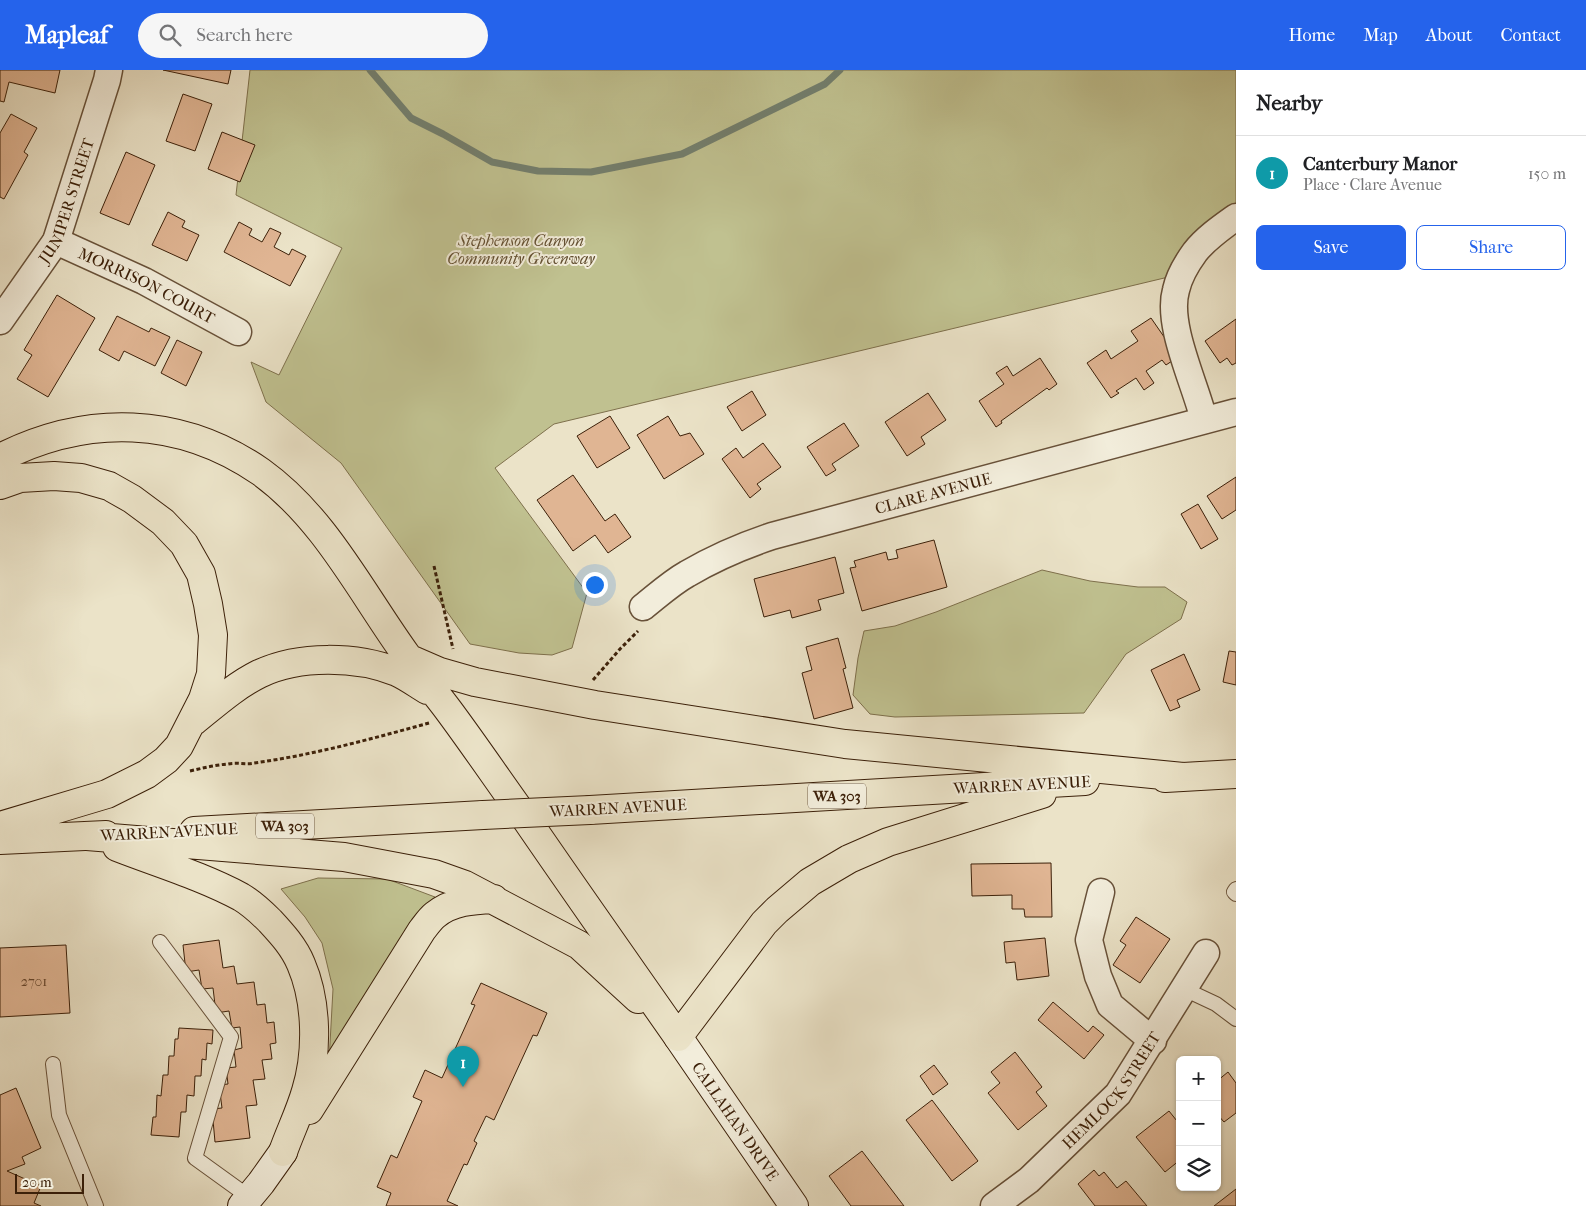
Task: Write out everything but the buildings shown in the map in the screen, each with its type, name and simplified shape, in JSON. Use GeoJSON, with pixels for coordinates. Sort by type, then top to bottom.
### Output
{"type":"FeatureCollection","features":[{"type":"Feature","properties":{"kind":"main road"},"geometry":{"type":"LineString","coordinates":[[0,458],[34,442],[74,432],[111,427],[152,429],[180,434],[206,442],[262,473],[312,520],[335,550],[407,656],[446,707],[678,1037]]}},
{"type":"Feature","properties":{"kind":"main road"},"geometry":{"type":"LineString","coordinates":[[0,485],[20,478],[54,476],[81,478],[109,486],[132,499],[164,522],[184,544],[201,574],[214,635],[210,674],[204,699],[178,746],[166,760],[147,774],[108,794],[0,826]]}},
{"type":"Feature","properties":{"kind":"main road"},"geometry":{"type":"LineString","coordinates":[[407,656],[432,669],[475,682],[614,708],[845,744],[1183,777]]}},
{"type":"Feature","properties":{"kind":"main road"},"geometry":{"type":"LineString","coordinates":[[192,723],[241,685],[259,674],[305,660],[372,664],[410,679],[446,707]]}},
{"type":"Feature","properties":{"kind":"main road","name":"WARREN AVENUE"},"geometry":{"type":"LineString","coordinates":[[0,840],[483,816],[1236,774]]}},
{"type":"Feature","properties":{"kind":"main road"},"geometry":{"type":"LineString","coordinates":[[678,1037],[764,924],[794,895],[829,870],[888,842],[1085,781]]}},
{"type":"Feature","properties":{"kind":"main road"},"geometry":{"type":"LineString","coordinates":[[87,836],[344,857],[434,874],[465,885],[579,945],[678,1037]]}},
{"type":"Feature","properties":{"kind":"main road"},"geometry":{"type":"LineString","coordinates":[[87,836],[220,886],[242,898],[261,912],[293,948],[308,983],[314,1030],[313,1055],[306,1091],[282,1152]]}},
{"type":"Feature","properties":{"kind":"main road"},"geometry":{"type":"LineString","coordinates":[[282,1152],[422,930],[436,914],[450,906],[467,900],[494,900]]}},
{"type":"Feature","properties":{"kind":"street","name":"JUNIPER STREET"},"geometry":{"type":"LineString","coordinates":[[0,321],[56,241],[109,70]]}},
{"type":"Feature","properties":{"kind":"street"},"geometry":{"type":"LineString","coordinates":[[1204,420],[1176,329],[1175,290],[1181,274],[1196,251],[1236,217]]}},
{"type":"Feature","properties":{"kind":"street","name":"MORRISON COURT"},"geometry":{"type":"LineString","coordinates":[[56,241],[144,281],[238,332]]}},
{"type":"Feature","properties":{"kind":"street","name":"CLARE AVENUE"},"geometry":{"type":"LineString","coordinates":[[643,616],[685,575],[744,545],[1236,412]]}},
{"type":"Feature","properties":{"kind":"street"},"geometry":{"type":"LineString","coordinates":[[1101,892],[1089,940],[1098,976],[1110,1005],[1153,1041]]}},
{"type":"Feature","properties":{"kind":"street","name":"HEMLOCK STREET"},"geometry":{"type":"LineString","coordinates":[[994,1206],[1029,1180],[1118,1094],[1153,1041],[1206,953]]}},
{"type":"Feature","properties":{"kind":"street","name":"CALLAHAN DRIVE"},"geometry":{"type":"LineString","coordinates":[[678,1037],[794,1206]]}},
{"type":"Feature","properties":{"kind":"street"},"geometry":{"type":"LineString","coordinates":[[246,1202],[282,1152]]}},
{"type":"Feature","properties":{"kind":"lane"},"geometry":{"type":"LineString","coordinates":[[1236,889],[1234,892],[1236,894]]}},
{"type":"Feature","properties":{"kind":"lane"},"geometry":{"type":"LineString","coordinates":[[160,942],[231,1038],[195,1158],[246,1202]]}},
{"type":"Feature","properties":{"kind":"lane"},"geometry":{"type":"LineString","coordinates":[[1184,989],[1216,1004],[1236,1019]]}},
{"type":"Feature","properties":{"kind":"lane"},"geometry":{"type":"LineString","coordinates":[[53,1064],[59,1115],[96,1206]]}},
{"type":"Feature","properties":{"kind":"path"},"geometry":{"type":"LineString","coordinates":[[434,566],[453,651]]}},
{"type":"Feature","properties":{"kind":"path"},"geometry":{"type":"LineString","coordinates":[[589,684],[620,649],[643,616]]}},
{"type":"Feature","properties":{"kind":"path"},"geometry":{"type":"LineString","coordinates":[[188,771],[229,763],[253,764],[381,737],[431,722],[446,707]]}},
{"type":"Feature","properties":{"kind":"green space","name":"Stephenson Canyon Community Greenway"},"geometry":{"type":"Polygon","coordinates":[[[250,70],[1236,70],[1236,217],[1181,274],[554,424],[495,468],[587,593],[572,648],[552,655],[519,653],[470,644],[341,463],[266,402],[251,362],[279,375],[342,248],[236,195],[250,70]]]}},
{"type":"Feature","properties":{"kind":"green space"},"geometry":{"type":"Polygon","coordinates":[[[1042,570],[1090,581],[1138,587],[1165,587],[1187,602],[1181,619],[1126,654],[1084,713],[895,717],[870,714],[853,695],[864,631],[895,626],[936,612],[1042,570]]]}},
{"type":"Feature","properties":{"kind":"green space"},"geometry":{"type":"Polygon","coordinates":[[[318,878],[387,879],[435,897],[421,909],[329,1062],[333,989],[322,943],[305,917],[281,889],[318,878]]]}},
{"type":"Feature","properties":{"kind":"waterway"},"geometry":{"type":"LineString","coordinates":[[370,70],[411,118],[492,162],[538,171],[591,172],[682,154],[825,84],[840,70]]}},
{"type":"Feature","properties":{"kind":"place","name":"Canterbury Manor"},"geometry":{"type":"Point","coordinates":[463,1087]}}]}
